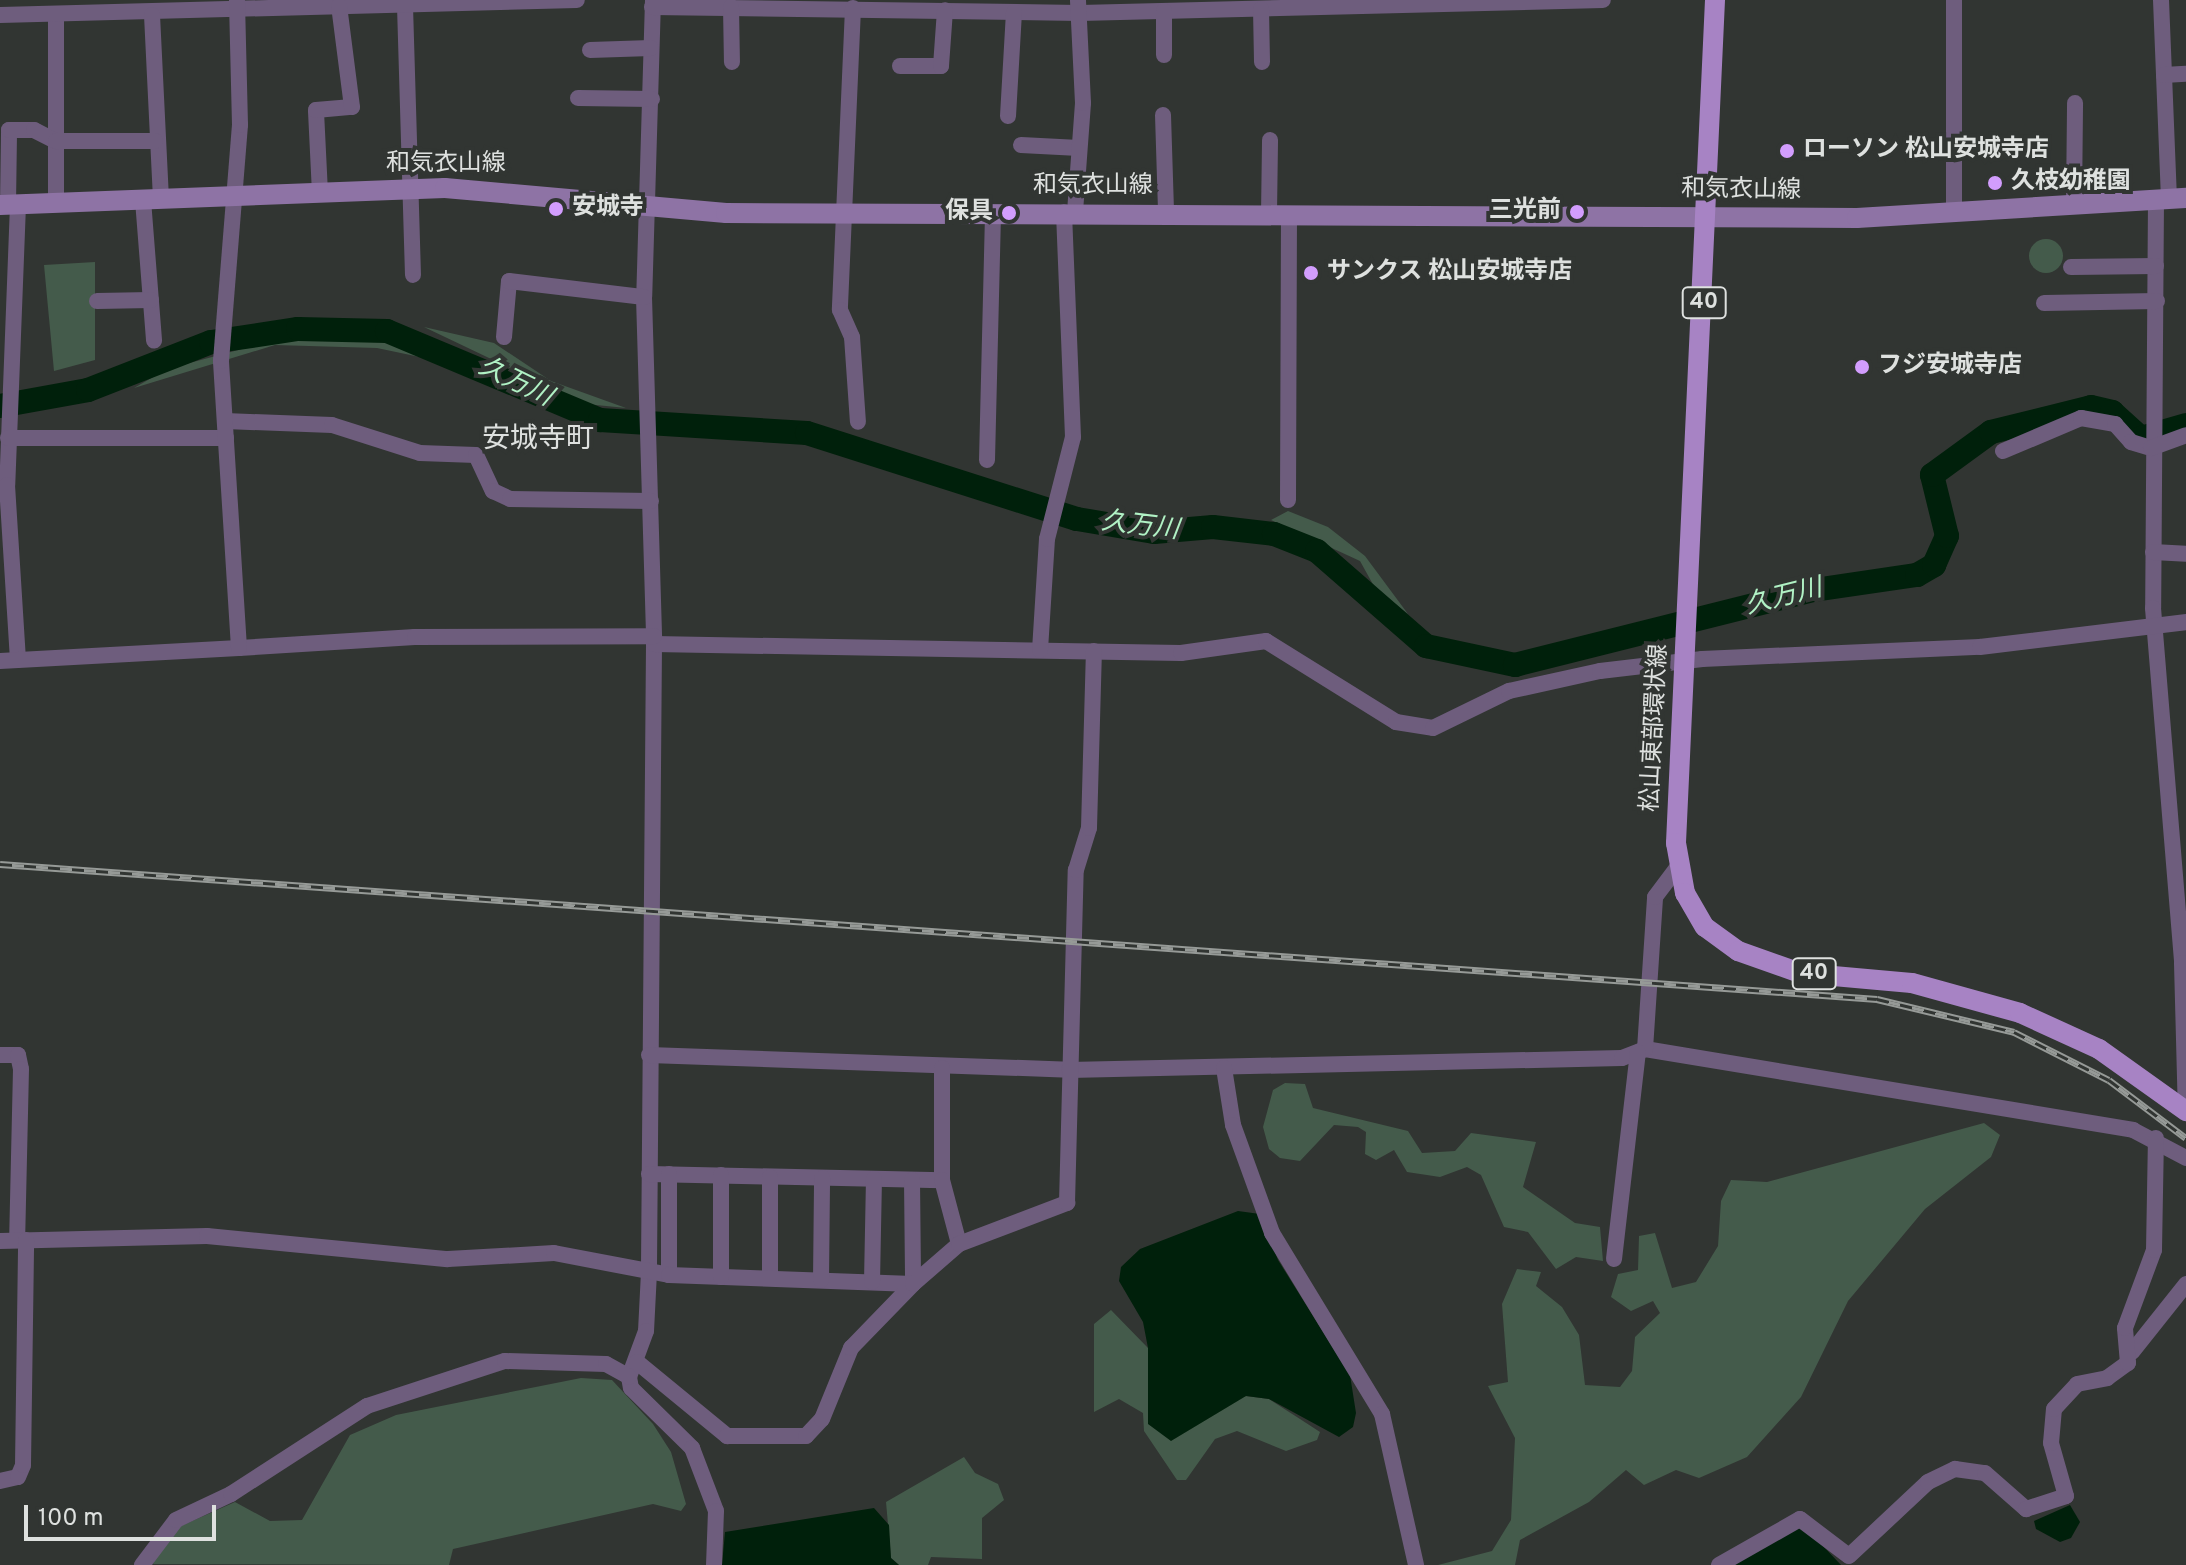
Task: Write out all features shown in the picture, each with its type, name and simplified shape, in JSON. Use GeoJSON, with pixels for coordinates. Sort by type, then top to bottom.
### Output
{"type":"FeatureCollection","features":[{"type":"Feature","properties":{"kind":"main road","name":"松山東部環状線"},"geometry":{"type":"LineString","coordinates":[[1715,0],[1709,216],[1685,657],[1678,867],[1693,912],[1738,951],[1800,973],[1912,983],[2020,1013],[2099,1049],[2186,1111]]}},
{"type":"Feature","properties":{"kind":"main road","name":"和気衣山線"},"geometry":{"type":"LineString","coordinates":[[9,205],[409,189],[539,191],[650,208],[848,214],[1069,212],[1709,216],[1954,213],[2170,199]]}},
{"type":"Feature","properties":{"kind":"street"},"geometry":{"type":"LineString","coordinates":[[0,15],[238,6],[405,6],[445,2],[577,0]]}},
{"type":"Feature","properties":{"kind":"street"},"geometry":{"type":"LineString","coordinates":[[714,1565],[716,1511],[692,1448],[631,1388],[649,1272],[654,640],[644,297],[650,208],[653,4],[731,7],[850,5],[1014,12],[1079,6],[1164,11],[1261,9],[1300,4],[1495,4],[1603,0]]}},
{"type":"Feature","properties":{"kind":"street"},"geometry":{"type":"LineString","coordinates":[[1954,0],[1954,213]]}},
{"type":"Feature","properties":{"kind":"street"},"geometry":{"type":"LineString","coordinates":[[2161,0],[2170,199],[2156,266],[2158,440],[2153,552],[2186,1111]]}},
{"type":"Feature","properties":{"kind":"street"},"geometry":{"type":"LineString","coordinates":[[320,193],[316,110],[352,107],[343,4]]}},
{"type":"Feature","properties":{"kind":"street"},"geometry":{"type":"LineString","coordinates":[[850,5],[848,214],[840,310],[852,337],[858,422]]}},
{"type":"Feature","properties":{"kind":"street"},"geometry":{"type":"LineString","coordinates":[[238,6],[232,196],[221,361],[239,648]]}},
{"type":"Feature","properties":{"kind":"street"},"geometry":{"type":"LineString","coordinates":[[405,6],[413,275]]}},
{"type":"Feature","properties":{"kind":"street"},"geometry":{"type":"LineString","coordinates":[[1040,650],[1051,523],[1074,411],[1069,212],[1079,148],[1079,6]]}},
{"type":"Feature","properties":{"kind":"street"},"geometry":{"type":"LineString","coordinates":[[731,7],[732,62]]}},
{"type":"Feature","properties":{"kind":"street"},"geometry":{"type":"LineString","coordinates":[[143,9],[155,141],[151,300],[154,341]]}},
{"type":"Feature","properties":{"kind":"street"},"geometry":{"type":"LineString","coordinates":[[1261,9],[1262,62]]}},
{"type":"Feature","properties":{"kind":"street"},"geometry":{"type":"LineString","coordinates":[[900,66],[941,66],[945,10]]}},
{"type":"Feature","properties":{"kind":"street"},"geometry":{"type":"LineString","coordinates":[[1164,11],[1164,55]]}},
{"type":"Feature","properties":{"kind":"street"},"geometry":{"type":"LineString","coordinates":[[1008,116],[1014,12]]}},
{"type":"Feature","properties":{"kind":"street"},"geometry":{"type":"LineString","coordinates":[[56,14],[56,203]]}},
{"type":"Feature","properties":{"kind":"street"},"geometry":{"type":"LineString","coordinates":[[590,50],[651,48]]}},
{"type":"Feature","properties":{"kind":"street"},"geometry":{"type":"LineString","coordinates":[[2164,75],[2186,74]]}},
{"type":"Feature","properties":{"kind":"street"},"geometry":{"type":"LineString","coordinates":[[578,98],[652,99]]}},
{"type":"Feature","properties":{"kind":"street"},"geometry":{"type":"LineString","coordinates":[[2074,203],[2075,103]]}},
{"type":"Feature","properties":{"kind":"street"},"geometry":{"type":"LineString","coordinates":[[1163,115],[1166,213]]}},
{"type":"Feature","properties":{"kind":"street"},"geometry":{"type":"LineString","coordinates":[[18,660],[8,429],[9,130],[34,130],[56,141],[155,141]]}},
{"type":"Feature","properties":{"kind":"street"},"geometry":{"type":"LineString","coordinates":[[1270,140],[1279,214],[1288,500]]}},
{"type":"Feature","properties":{"kind":"street"},"geometry":{"type":"LineString","coordinates":[[1021,145],[1079,148]]}},
{"type":"Feature","properties":{"kind":"street"},"geometry":{"type":"LineString","coordinates":[[987,460],[993,213]]}},
{"type":"Feature","properties":{"kind":"street"},"geometry":{"type":"LineString","coordinates":[[2071,267],[2156,266]]}},
{"type":"Feature","properties":{"kind":"street"},"geometry":{"type":"LineString","coordinates":[[504,337],[509,281],[644,297]]}},
{"type":"Feature","properties":{"kind":"street"},"geometry":{"type":"LineString","coordinates":[[97,301],[151,300]]}},
{"type":"Feature","properties":{"kind":"street"},"geometry":{"type":"LineString","coordinates":[[2044,302],[2088,308],[2157,301]]}},
{"type":"Feature","properties":{"kind":"street"},"geometry":{"type":"LineString","coordinates":[[2003,451],[2081,418],[2099,418],[2131,442],[2186,435]]}},
{"type":"Feature","properties":{"kind":"street"},"geometry":{"type":"LineString","coordinates":[[8,429],[225,430],[323,424],[420,453],[476,455],[493,491],[510,499],[651,501]]}},
{"type":"Feature","properties":{"kind":"street"},"geometry":{"type":"LineString","coordinates":[[2153,552],[2186,554]]}},
{"type":"Feature","properties":{"kind":"street"},"geometry":{"type":"LineString","coordinates":[[0,661],[415,637],[1181,653],[1266,641],[1396,722],[1433,728],[1523,687],[1685,657],[1980,647],[2186,622]]}},
{"type":"Feature","properties":{"kind":"street"},"geometry":{"type":"LineString","coordinates":[[142,1565],[176,1520],[231,1494],[367,1406],[505,1361],[606,1364],[633,1370],[727,1436],[806,1436],[822,1419],[851,1348],[913,1284],[959,1244],[1067,1203],[1069,1070],[1094,651]]}},
{"type":"Feature","properties":{"kind":"street"},"geometry":{"type":"LineString","coordinates":[[1614,1259],[1642,1050],[1655,897],[1678,867]]}},
{"type":"Feature","properties":{"kind":"street"},"geometry":{"type":"LineString","coordinates":[[649,1055],[942,1068],[1069,1070],[1505,1065],[1642,1050],[2156,1138],[2186,1158]]}},
{"type":"Feature","properties":{"kind":"street"},"geometry":{"type":"LineString","coordinates":[[0,1055],[18,1055],[21,1069],[14,1240],[23,1465],[18,1477],[0,1481]]}},
{"type":"Feature","properties":{"kind":"street"},"geometry":{"type":"LineString","coordinates":[[942,1068],[942,1180],[959,1244]]}},
{"type":"Feature","properties":{"kind":"street"},"geometry":{"type":"LineString","coordinates":[[1224,1068],[1233,1125],[1272,1233],[1382,1414],[1416,1565]]}},
{"type":"Feature","properties":{"kind":"street"},"geometry":{"type":"LineString","coordinates":[[2132,1352],[2125,1328],[2154,1250],[2156,1138]]}},
{"type":"Feature","properties":{"kind":"street"},"geometry":{"type":"LineString","coordinates":[[649,1174],[942,1180]]}},
{"type":"Feature","properties":{"kind":"street"},"geometry":{"type":"LineString","coordinates":[[669,1174],[669,1275]]}},
{"type":"Feature","properties":{"kind":"street"},"geometry":{"type":"LineString","coordinates":[[721,1175],[721,1277]]}},
{"type":"Feature","properties":{"kind":"street"},"geometry":{"type":"LineString","coordinates":[[770,1177],[770,1278]]}},
{"type":"Feature","properties":{"kind":"street"},"geometry":{"type":"LineString","coordinates":[[821,1280],[822,1178]]}},
{"type":"Feature","properties":{"kind":"street"},"geometry":{"type":"LineString","coordinates":[[872,1282],[874,1179]]}},
{"type":"Feature","properties":{"kind":"street"},"geometry":{"type":"LineString","coordinates":[[912,1180],[913,1284]]}},
{"type":"Feature","properties":{"kind":"street"},"geometry":{"type":"LineString","coordinates":[[14,1240],[207,1236],[448,1259],[554,1253],[669,1275],[913,1284]]}},
{"type":"Feature","properties":{"kind":"street"},"geometry":{"type":"LineString","coordinates":[[1719,1565],[1800,1519],[1849,1556],[1928,1482],[1955,1469],[1985,1473],[2026,1509],[2066,1496],[2051,1443],[2054,1409],[2077,1384],[2119,1372],[2186,1284]]}},
{"type":"Feature","properties":{"kind":"shaded area"},"geometry":{"type":"Polygon","coordinates":[[[2046,239],[2058,244],[2063,256],[2058,268],[2046,273],[2034,268],[2029,256],[2034,244],[2046,239]]]}},
{"type":"Feature","properties":{"kind":"shaded area"},"geometry":{"type":"Polygon","coordinates":[[[95,262],[95,360],[54,371],[44,265],[95,262]]]}},
{"type":"Feature","properties":{"kind":"shaded area"},"geometry":{"type":"Polygon","coordinates":[[[424,327],[494,343],[551,381],[626,408],[586,404],[424,327]]]}},
{"type":"Feature","properties":{"kind":"shaded area"},"geometry":{"type":"Polygon","coordinates":[[[279,339],[377,339],[434,360],[377,348],[275,345],[134,388],[167,369],[279,339]]]}},
{"type":"Feature","properties":{"kind":"shaded area"},"geometry":{"type":"Polygon","coordinates":[[[1288,511],[1328,527],[1365,556],[1408,614],[1375,588],[1360,561],[1271,520],[1288,511]]]}},
{"type":"Feature","properties":{"kind":"shaded area"},"geometry":{"type":"Polygon","coordinates":[[[1285,1083],[1305,1084],[1313,1108],[1408,1131],[1422,1153],[1455,1151],[1471,1133],[1536,1142],[1523,1187],[1575,1223],[1600,1227],[1603,1261],[1576,1257],[1556,1269],[1528,1232],[1504,1227],[1481,1175],[1467,1167],[1440,1177],[1407,1172],[1394,1150],[1376,1160],[1365,1154],[1366,1132],[1358,1127],[1334,1125],[1300,1161],[1280,1158],[1269,1149],[1263,1127],[1273,1090],[1285,1083]]]}},
{"type":"Feature","properties":{"kind":"shaded area"},"geometry":{"type":"Polygon","coordinates":[[[1984,1123],[2000,1135],[1991,1157],[1925,1209],[1848,1301],[1801,1397],[1747,1457],[1699,1478],[1676,1470],[1644,1485],[1626,1470],[1589,1502],[1520,1540],[1515,1565],[1438,1565],[1492,1551],[1511,1520],[1515,1438],[1488,1386],[1508,1382],[1502,1304],[1517,1269],[1541,1272],[1536,1286],[1562,1307],[1579,1335],[1585,1385],[1620,1387],[1632,1371],[1635,1337],[1660,1313],[1653,1301],[1631,1311],[1611,1297],[1618,1274],[1638,1270],[1639,1236],[1655,1233],[1672,1288],[1696,1282],[1718,1246],[1721,1201],[1731,1180],[1767,1182],[1984,1123]]]}},
{"type":"Feature","properties":{"kind":"shaded area"},"geometry":{"type":"Polygon","coordinates":[[[1238,1211],[1260,1214],[1278,1260],[1350,1375],[1356,1413],[1353,1427],[1339,1437],[1269,1399],[1246,1396],[1171,1441],[1148,1424],[1148,1348],[1143,1322],[1119,1281],[1121,1267],[1140,1249],[1238,1211]]]}},
{"type":"Feature","properties":{"kind":"shaded area"},"geometry":{"type":"Polygon","coordinates":[[[1111,1310],[1148,1348],[1148,1424],[1246,1396],[1269,1399],[1320,1432],[1317,1440],[1286,1451],[1237,1431],[1215,1439],[1186,1480],[1177,1480],[1144,1431],[1143,1413],[1119,1399],[1094,1412],[1094,1324],[1111,1310]]]}},
{"type":"Feature","properties":{"kind":"shaded area"},"geometry":{"type":"Polygon","coordinates":[[[581,1378],[612,1380],[653,1424],[671,1452],[686,1504],[681,1511],[653,1504],[453,1549],[449,1565],[153,1564],[163,1534],[235,1502],[270,1521],[302,1520],[350,1435],[396,1415],[581,1378]]]}},
{"type":"Feature","properties":{"kind":"shaded area"},"geometry":{"type":"Polygon","coordinates":[[[964,1457],[975,1473],[998,1484],[1004,1500],[982,1518],[982,1559],[931,1557],[928,1565],[899,1565],[891,1558],[886,1502],[964,1457]]]}},
{"type":"Feature","properties":{"kind":"shaded area"},"geometry":{"type":"Polygon","coordinates":[[[2070,1505],[2080,1522],[2071,1538],[2060,1542],[2036,1529],[2034,1521],[2070,1505]]]}},
{"type":"Feature","properties":{"kind":"shaded area"},"geometry":{"type":"Polygon","coordinates":[[[874,1508],[889,1525],[891,1558],[899,1565],[722,1565],[725,1532],[874,1508]]]}},
{"type":"Feature","properties":{"kind":"shaded area"},"geometry":{"type":"Polygon","coordinates":[[[1805,1527],[1841,1565],[1733,1565],[1787,1529],[1805,1527]]]}},
{"type":"Feature","properties":{"kind":"waterway","name":"久万川"},"geometry":{"type":"LineString","coordinates":[[0,406],[88,390],[211,342],[298,329],[387,331],[600,420],[807,433],[1077,519],[1154,532],[1213,527],[1274,534],[1317,551],[1426,646],[1515,665],[1814,590],[1917,575],[1934,565],[1947,536],[1932,475],[1991,432],[2091,407],[2112,412],[2141,438],[2186,425]]}},
{"type":"Feature","properties":{"kind":"railway"},"geometry":{"type":"LineString","coordinates":[[0,864],[1877,999],[2014,1032],[2109,1080],[2186,1138]]}},
{"type":"Feature","properties":{"kind":"place","name":"ローソン 松山安城寺店"},"geometry":{"type":"Point","coordinates":[1787,151]}},
{"type":"Feature","properties":{"kind":"place","name":"久枝幼稚園"},"geometry":{"type":"Point","coordinates":[1995,183]}},
{"type":"Feature","properties":{"kind":"place","name":"安城寺"},"geometry":{"type":"Point","coordinates":[556,209]}},
{"type":"Feature","properties":{"kind":"place","name":"三光前"},"geometry":{"type":"Point","coordinates":[1577,212]}},
{"type":"Feature","properties":{"kind":"place","name":"保具"},"geometry":{"type":"Point","coordinates":[1009,213]}},
{"type":"Feature","properties":{"kind":"place","name":"サンクス 松山安城寺店"},"geometry":{"type":"Point","coordinates":[1311,273]}},
{"type":"Feature","properties":{"kind":"place","name":"フジ安城寺店"},"geometry":{"type":"Point","coordinates":[1862,367]}},
{"type":"Feature","properties":{"kind":"district","name":"安城寺町"},"geometry":{"type":"Point","coordinates":[538,440]}}]}
